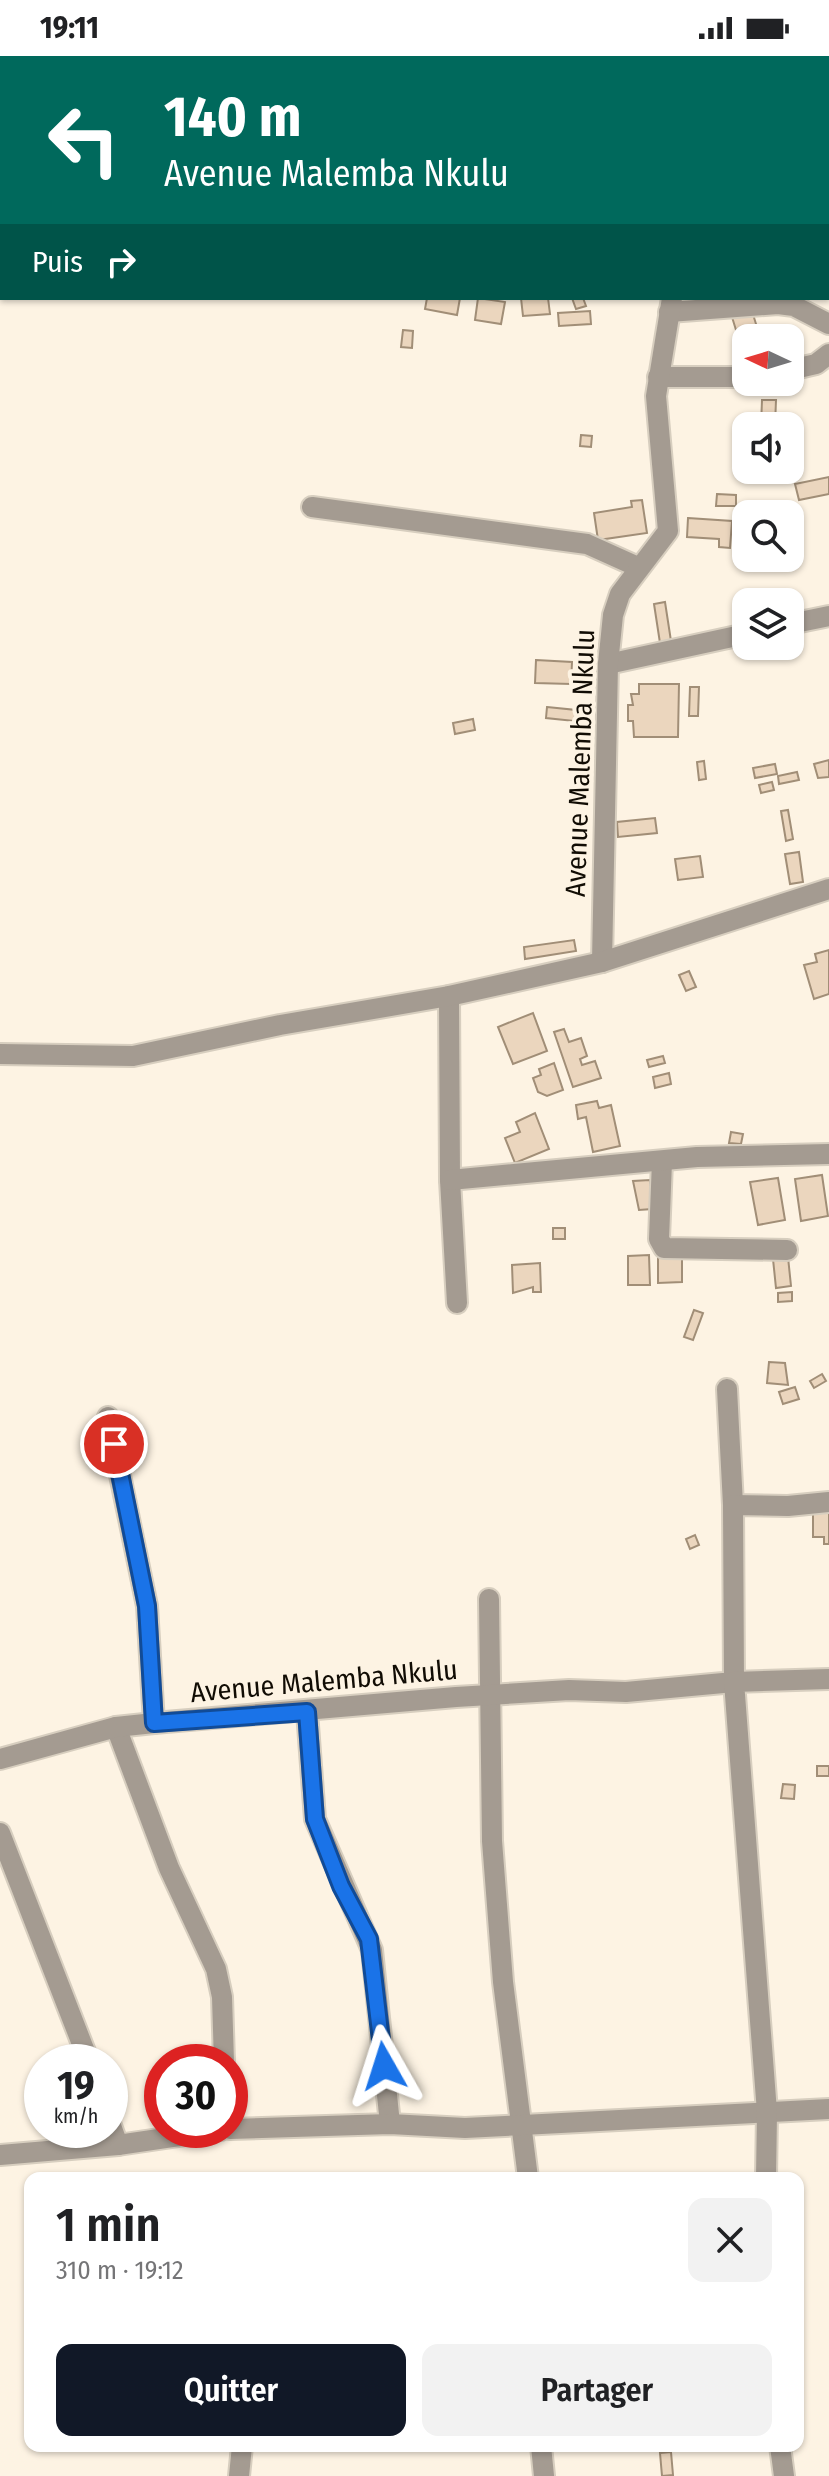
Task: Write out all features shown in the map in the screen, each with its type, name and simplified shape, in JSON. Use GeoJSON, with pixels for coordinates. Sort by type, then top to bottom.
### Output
{"type":"FeatureCollection","features":[{"type":"Feature","properties":{"kind":"street"},"geometry":{"type":"LineString","coordinates":[[670,305],[778,304],[794,306],[829,324]]}},
{"type":"Feature","properties":{"kind":"street","name":"Avenue Malemba Nkulu"},"geometry":{"type":"LineString","coordinates":[[602,962],[608,664],[613,615],[620,594],[668,531],[660,456],[658,377],[670,305]]}},
{"type":"Feature","properties":{"kind":"street"},"geometry":{"type":"LineString","coordinates":[[804,367],[816,364],[829,354]]}},
{"type":"Feature","properties":{"kind":"street"},"geometry":{"type":"LineString","coordinates":[[658,377],[732,377]]}},
{"type":"Feature","properties":{"kind":"street"},"geometry":{"type":"LineString","coordinates":[[312,507],[587,544],[638,567]]}},
{"type":"Feature","properties":{"kind":"street"},"geometry":{"type":"LineString","coordinates":[[804,621],[829,616]]}},
{"type":"Feature","properties":{"kind":"street"},"geometry":{"type":"LineString","coordinates":[[608,664],[732,637]]}},
{"type":"Feature","properties":{"kind":"street"},"geometry":{"type":"LineString","coordinates":[[0,1054],[133,1056],[280,1025],[449,996],[602,962],[829,889]]}},
{"type":"Feature","properties":{"kind":"street"},"geometry":{"type":"LineString","coordinates":[[449,996],[450,1180],[457,1303]]}},
{"type":"Feature","properties":{"kind":"street"},"geometry":{"type":"LineString","coordinates":[[450,1180],[735,1155],[829,1154]]}},
{"type":"Feature","properties":{"kind":"street"},"geometry":{"type":"LineString","coordinates":[[662,1161],[659,1239],[664,1248],[787,1250]]}},
{"type":"Feature","properties":{"kind":"street"},"geometry":{"type":"LineString","coordinates":[[727,1389],[733,1505],[734,1682],[767,2112],[766,2172]]}},
{"type":"Feature","properties":{"kind":"street"},"geometry":{"type":"LineString","coordinates":[[108,1417],[147,1606],[154,1723]]}},
{"type":"Feature","properties":{"kind":"street"},"geometry":{"type":"LineString","coordinates":[[733,1505],[788,1506],[829,1502]]}},
{"type":"Feature","properties":{"kind":"street"},"geometry":{"type":"LineString","coordinates":[[489,1599],[492,1841],[503,1982],[527,2172]]}},
{"type":"Feature","properties":{"kind":"street","name":"Avenue Malemba Nkulu"},"geometry":{"type":"LineString","coordinates":[[0,1759],[116,1727],[154,1723],[569,1690],[656,1690],[734,1682],[829,1679]]}},
{"type":"Feature","properties":{"kind":"street"},"geometry":{"type":"LineString","coordinates":[[307,1712],[315,1819],[372,1950],[390,2124]]}},
{"type":"Feature","properties":{"kind":"street"},"geometry":{"type":"LineString","coordinates":[[116,1727],[169,1868],[216,1969],[222,1997],[223,2044]]}},
{"type":"Feature","properties":{"kind":"street"},"geometry":{"type":"LineString","coordinates":[[0,1833],[82,2044]]}},
{"type":"Feature","properties":{"kind":"street"},"geometry":{"type":"LineString","coordinates":[[248,2128],[390,2124],[465,2128],[829,2109]]}},
{"type":"Feature","properties":{"kind":"street"},"geometry":{"type":"LineString","coordinates":[[0,2155],[83,2148]]}},
{"type":"Feature","properties":{"kind":"street"},"geometry":{"type":"LineString","coordinates":[[239,2476],[240,2452]]}},
{"type":"Feature","properties":{"kind":"street"},"geometry":{"type":"LineString","coordinates":[[542,2452],[544,2476]]}},
{"type":"Feature","properties":{"kind":"street"},"geometry":{"type":"LineString","coordinates":[[781,2452],[784,2476]]}},
{"type":"Feature","properties":{"kind":"building"},"geometry":{"type":"Polygon","coordinates":[[[427,300],[460,300],[457,315],[425,309],[427,300]]]}},
{"type":"Feature","properties":{"kind":"building"},"geometry":{"type":"Polygon","coordinates":[[[478,300],[505,302],[501,324],[475,320],[478,300]]]}},
{"type":"Feature","properties":{"kind":"building"},"geometry":{"type":"Polygon","coordinates":[[[521,300],[548,300],[550,314],[523,316],[521,300]]]}},
{"type":"Feature","properties":{"kind":"building"},"geometry":{"type":"Polygon","coordinates":[[[573,300],[584,300],[586,306],[576,309],[573,300]]]}},
{"type":"Feature","properties":{"kind":"building"},"geometry":{"type":"Polygon","coordinates":[[[590,311],[591,324],[559,326],[558,313],[590,311]]]}},
{"type":"Feature","properties":{"kind":"building"},"geometry":{"type":"Polygon","coordinates":[[[752,311],[756,324],[734,324],[732,317],[752,311]]]}},
{"type":"Feature","properties":{"kind":"building"},"geometry":{"type":"Polygon","coordinates":[[[403,330],[413,331],[412,348],[401,347],[403,330]]]}},
{"type":"Feature","properties":{"kind":"building"},"geometry":{"type":"Polygon","coordinates":[[[762,400],[776,400],[776,412],[762,412],[762,400]]]}},
{"type":"Feature","properties":{"kind":"building"},"geometry":{"type":"Polygon","coordinates":[[[581,435],[592,436],[591,447],[580,446],[581,435]]]}},
{"type":"Feature","properties":{"kind":"building"},"geometry":{"type":"Polygon","coordinates":[[[829,477],[829,494],[799,500],[795,484],[829,477]]]}},
{"type":"Feature","properties":{"kind":"building"},"geometry":{"type":"Polygon","coordinates":[[[717,494],[736,495],[732,506],[716,506],[717,494]]]}},
{"type":"Feature","properties":{"kind":"building"},"geometry":{"type":"Polygon","coordinates":[[[642,500],[647,533],[598,540],[594,513],[632,507],[631,501],[642,500]]]}},
{"type":"Feature","properties":{"kind":"building"},"geometry":{"type":"Polygon","coordinates":[[[688,518],[732,521],[730,548],[719,547],[719,539],[687,537],[688,518]]]}},
{"type":"Feature","properties":{"kind":"building"},"geometry":{"type":"Polygon","coordinates":[[[665,602],[671,641],[660,643],[654,604],[665,602]]]}},
{"type":"Feature","properties":{"kind":"building"},"geometry":{"type":"Polygon","coordinates":[[[536,660],[572,662],[571,684],[535,683],[536,660]]]}},
{"type":"Feature","properties":{"kind":"building"},"geometry":{"type":"Polygon","coordinates":[[[639,684],[679,684],[678,737],[634,737],[633,721],[628,721],[628,705],[633,705],[631,694],[639,694],[639,684]]]}},
{"type":"Feature","properties":{"kind":"building"},"geometry":{"type":"Polygon","coordinates":[[[690,687],[699,687],[698,716],[689,716],[690,687]]]}},
{"type":"Feature","properties":{"kind":"building"},"geometry":{"type":"Polygon","coordinates":[[[547,707],[576,710],[574,721],[546,718],[547,707]]]}},
{"type":"Feature","properties":{"kind":"building"},"geometry":{"type":"Polygon","coordinates":[[[473,719],[475,730],[455,734],[453,723],[473,719]]]}},
{"type":"Feature","properties":{"kind":"building"},"geometry":{"type":"Polygon","coordinates":[[[829,760],[829,777],[818,778],[814,764],[829,760]]]}},
{"type":"Feature","properties":{"kind":"building"},"geometry":{"type":"Polygon","coordinates":[[[704,761],[706,779],[699,780],[697,762],[704,761]]]}},
{"type":"Feature","properties":{"kind":"building"},"geometry":{"type":"Polygon","coordinates":[[[775,764],[777,774],[755,778],[753,768],[775,764]]]}},
{"type":"Feature","properties":{"kind":"building"},"geometry":{"type":"Polygon","coordinates":[[[797,772],[799,780],[779,784],[778,776],[797,772]]]}},
{"type":"Feature","properties":{"kind":"building"},"geometry":{"type":"Polygon","coordinates":[[[772,782],[774,790],[761,793],[759,785],[772,782]]]}},
{"type":"Feature","properties":{"kind":"building"},"geometry":{"type":"Polygon","coordinates":[[[788,810],[793,839],[786,841],[781,811],[788,810]]]}},
{"type":"Feature","properties":{"kind":"building"},"geometry":{"type":"Polygon","coordinates":[[[655,818],[657,833],[618,837],[617,822],[655,818]]]}},
{"type":"Feature","properties":{"kind":"building"},"geometry":{"type":"Polygon","coordinates":[[[799,852],[803,882],[790,884],[785,854],[799,852]]]}},
{"type":"Feature","properties":{"kind":"building"},"geometry":{"type":"Polygon","coordinates":[[[700,856],[703,877],[678,880],[675,859],[700,856]]]}},
{"type":"Feature","properties":{"kind":"building"},"geometry":{"type":"Polygon","coordinates":[[[574,940],[576,951],[525,959],[524,947],[574,940]]]}},
{"type":"Feature","properties":{"kind":"building"},"geometry":{"type":"Polygon","coordinates":[[[829,950],[829,994],[814,999],[804,965],[817,962],[815,954],[829,950]]]}},
{"type":"Feature","properties":{"kind":"building"},"geometry":{"type":"Polygon","coordinates":[[[689,971],[696,987],[686,991],[679,975],[689,971]]]}},
{"type":"Feature","properties":{"kind":"building"},"geometry":{"type":"Polygon","coordinates":[[[533,1013],[547,1051],[513,1064],[498,1027],[533,1013]]]}},
{"type":"Feature","properties":{"kind":"building"},"geometry":{"type":"Polygon","coordinates":[[[564,1029],[569,1042],[581,1038],[587,1056],[580,1059],[582,1065],[595,1061],[601,1078],[573,1087],[554,1032],[564,1029]]]}},
{"type":"Feature","properties":{"kind":"building"},"geometry":{"type":"Polygon","coordinates":[[[663,1056],[665,1063],[649,1067],[647,1060],[663,1056]]]}},
{"type":"Feature","properties":{"kind":"building"},"geometry":{"type":"Polygon","coordinates":[[[554,1063],[563,1090],[547,1096],[538,1092],[533,1078],[541,1075],[539,1069],[554,1063]]]}},
{"type":"Feature","properties":{"kind":"building"},"geometry":{"type":"Polygon","coordinates":[[[669,1073],[671,1084],[655,1088],[653,1077],[669,1073]]]}},
{"type":"Feature","properties":{"kind":"building"},"geometry":{"type":"Polygon","coordinates":[[[597,1101],[599,1108],[611,1105],[620,1146],[593,1152],[586,1117],[578,1119],[576,1105],[597,1101]]]}},
{"type":"Feature","properties":{"kind":"building"},"geometry":{"type":"Polygon","coordinates":[[[535,1113],[549,1149],[515,1163],[505,1138],[520,1132],[516,1122],[535,1113]]]}},
{"type":"Feature","properties":{"kind":"building"},"geometry":{"type":"Polygon","coordinates":[[[731,1132],[743,1134],[741,1144],[729,1143],[731,1132]]]}},
{"type":"Feature","properties":{"kind":"building"},"geometry":{"type":"Polygon","coordinates":[[[822,1175],[828,1216],[801,1221],[795,1179],[822,1175]]]}},
{"type":"Feature","properties":{"kind":"building"},"geometry":{"type":"Polygon","coordinates":[[[778,1178],[785,1220],[758,1225],[750,1182],[778,1178]]]}},
{"type":"Feature","properties":{"kind":"building"},"geometry":{"type":"Polygon","coordinates":[[[650,1180],[652,1209],[639,1210],[633,1181],[650,1180]]]}},
{"type":"Feature","properties":{"kind":"building"},"geometry":{"type":"Polygon","coordinates":[[[553,1228],[565,1228],[565,1239],[553,1239],[553,1228]]]}},
{"type":"Feature","properties":{"kind":"building"},"geometry":{"type":"Polygon","coordinates":[[[649,1255],[650,1285],[628,1285],[628,1256],[649,1255]]]}},
{"type":"Feature","properties":{"kind":"building"},"geometry":{"type":"Polygon","coordinates":[[[788,1257],[791,1286],[776,1288],[773,1259],[788,1257]]]}},
{"type":"Feature","properties":{"kind":"building"},"geometry":{"type":"Polygon","coordinates":[[[658,1258],[682,1258],[682,1282],[658,1283],[658,1258]]]}},
{"type":"Feature","properties":{"kind":"building"},"geometry":{"type":"Polygon","coordinates":[[[540,1263],[541,1292],[533,1292],[533,1287],[513,1293],[512,1265],[540,1263]]]}},
{"type":"Feature","properties":{"kind":"building"},"geometry":{"type":"Polygon","coordinates":[[[792,1292],[792,1301],[778,1302],[778,1293],[792,1292]]]}},
{"type":"Feature","properties":{"kind":"building"},"geometry":{"type":"Polygon","coordinates":[[[694,1310],[703,1313],[693,1340],[684,1337],[694,1310]]]}},
{"type":"Feature","properties":{"kind":"building"},"geometry":{"type":"Polygon","coordinates":[[[769,1362],[785,1363],[788,1385],[767,1383],[769,1362]]]}},
{"type":"Feature","properties":{"kind":"building"},"geometry":{"type":"Polygon","coordinates":[[[822,1374],[826,1381],[814,1388],[810,1381],[822,1374]]]}},
{"type":"Feature","properties":{"kind":"building"},"geometry":{"type":"Polygon","coordinates":[[[795,1387],[799,1399],[783,1404],[779,1392],[795,1387]]]}},
{"type":"Feature","properties":{"kind":"building"},"geometry":{"type":"Polygon","coordinates":[[[813,1512],[829,1512],[829,1544],[824,1544],[824,1537],[813,1537],[813,1512]]]}},
{"type":"Feature","properties":{"kind":"building"},"geometry":{"type":"Polygon","coordinates":[[[695,1535],[699,1545],[690,1549],[686,1539],[695,1535]]]}},
{"type":"Feature","properties":{"kind":"building"},"geometry":{"type":"Polygon","coordinates":[[[817,1766],[829,1766],[829,1776],[817,1776],[817,1766]]]}},
{"type":"Feature","properties":{"kind":"building"},"geometry":{"type":"Polygon","coordinates":[[[783,1784],[795,1785],[794,1799],[781,1798],[783,1784]]]}},
{"type":"Feature","properties":{"kind":"building"},"geometry":{"type":"Polygon","coordinates":[[[671,2452],[673,2475],[662,2476],[660,2453],[671,2452]]]}},
{"type":"Feature","properties":{"kind":"route"},"geometry":{"type":"LineString","coordinates":[[114,1444],[147,1606],[154,1723],[307,1712],[315,1819],[341,1886],[369,1939],[384,2066]]}}]}
